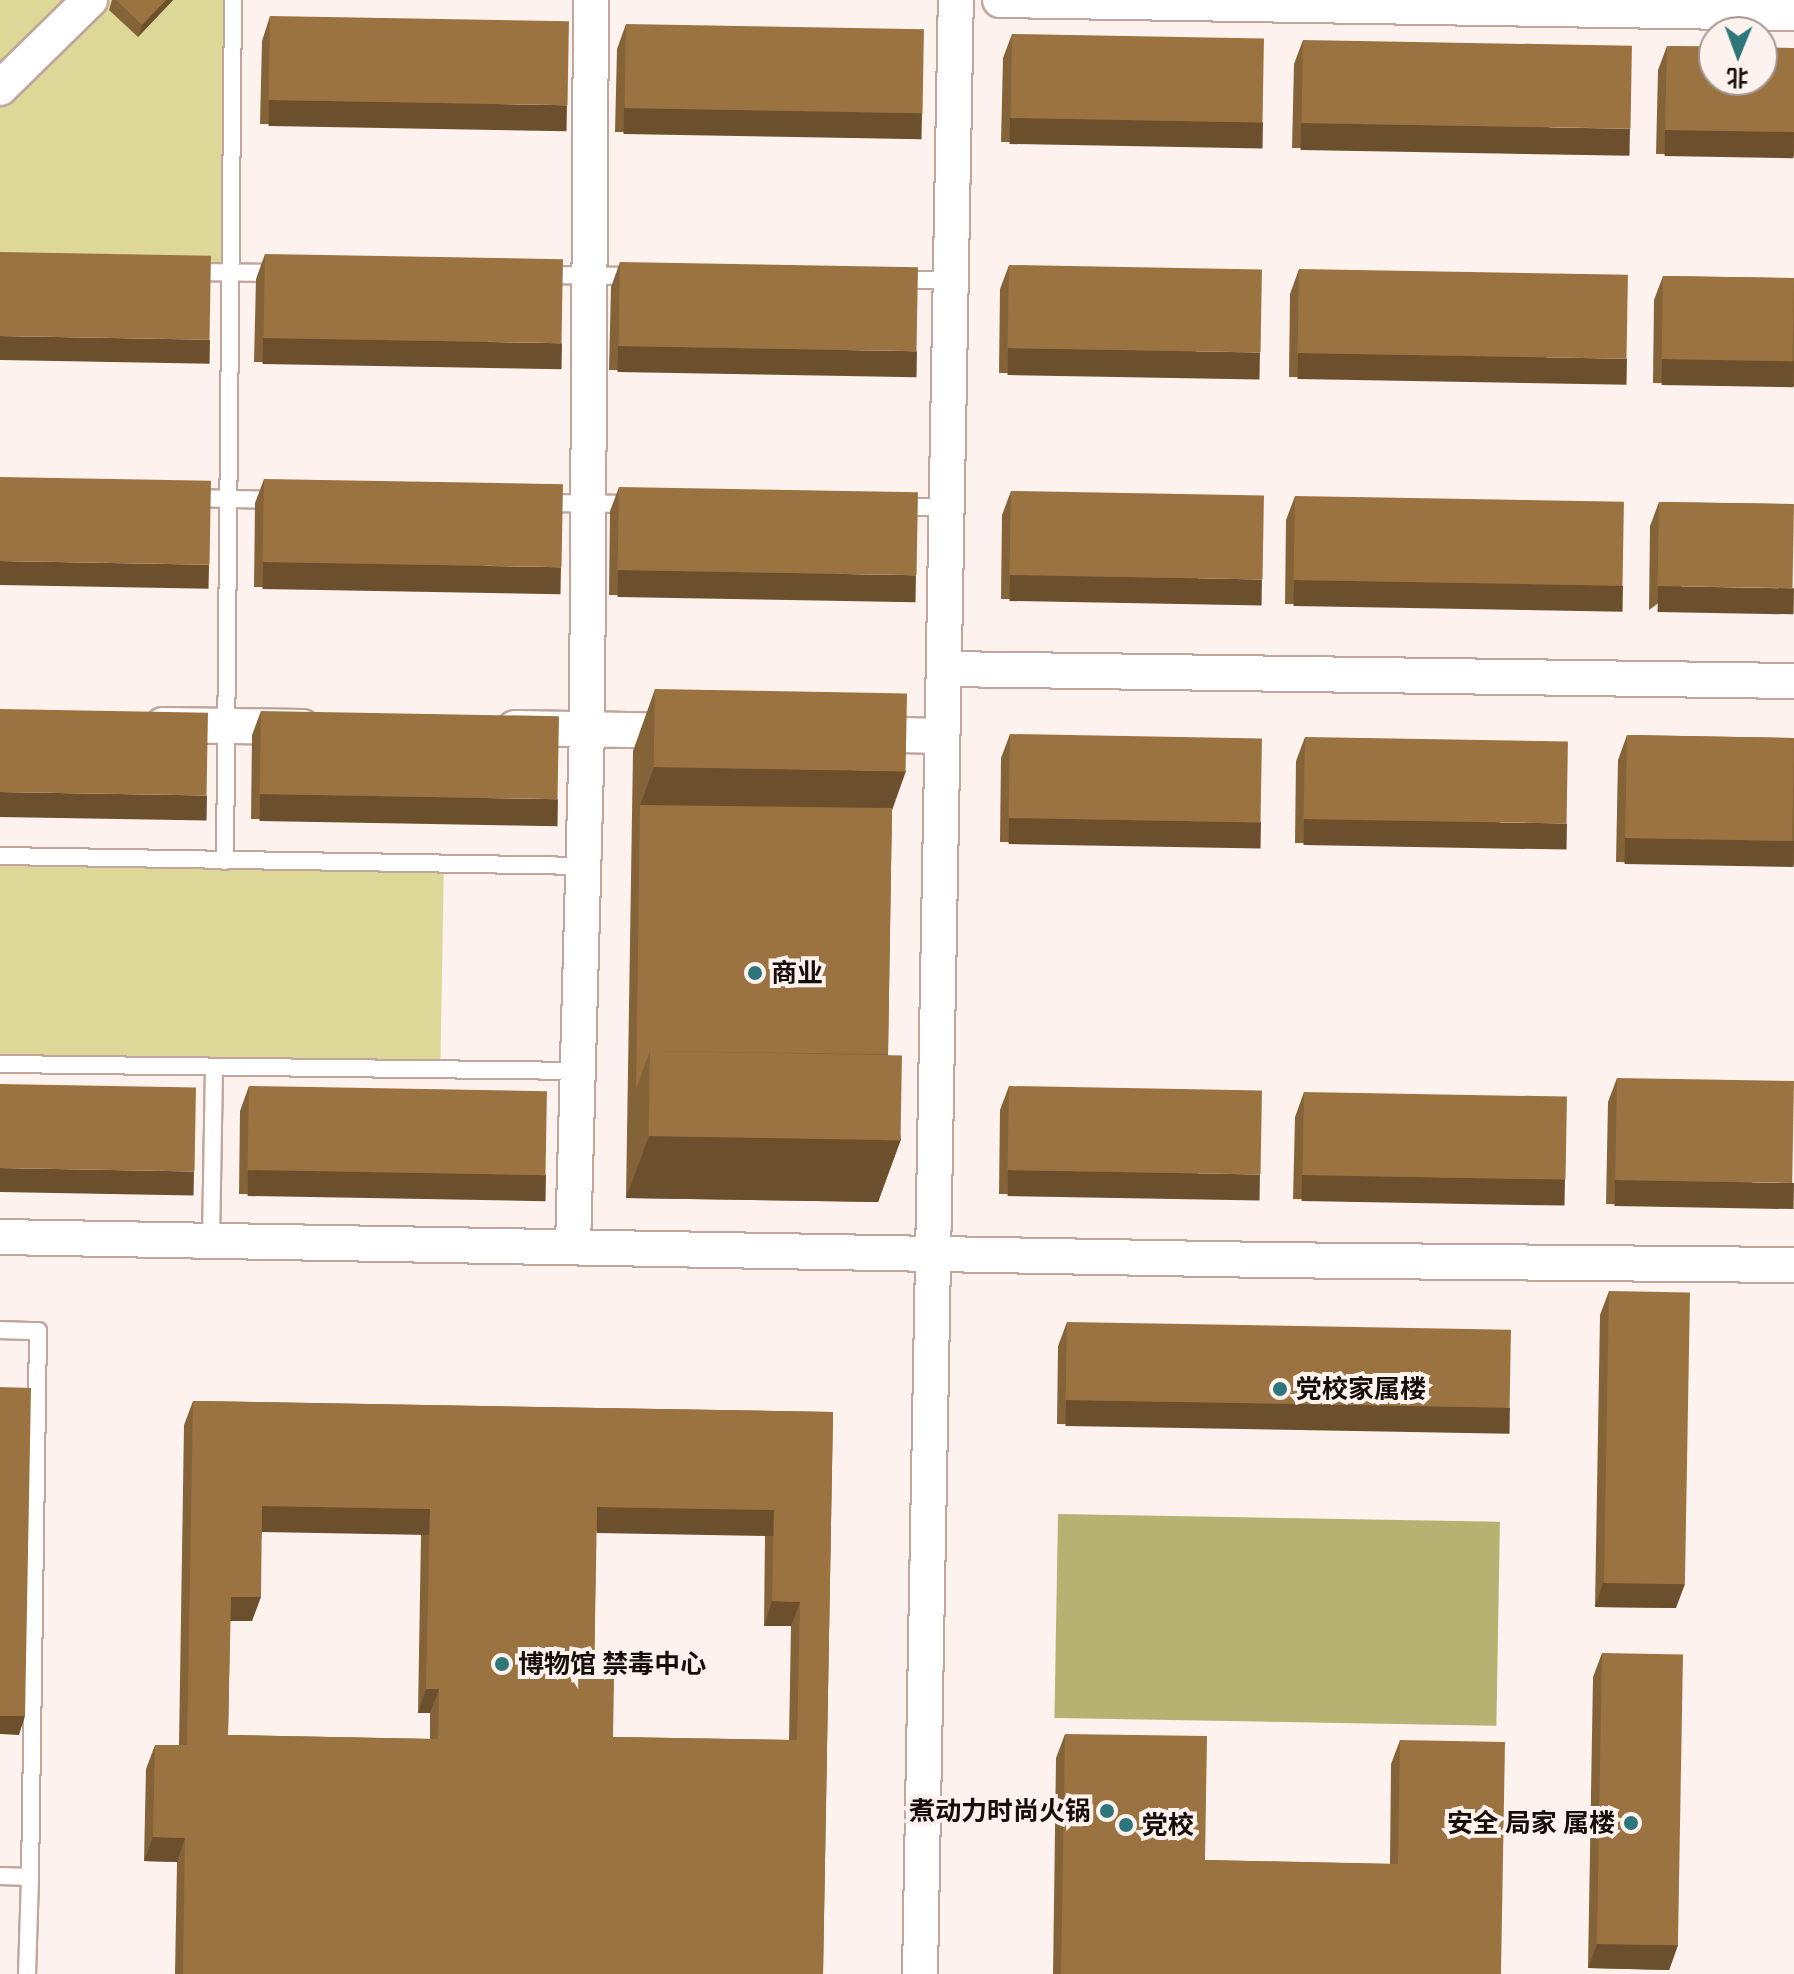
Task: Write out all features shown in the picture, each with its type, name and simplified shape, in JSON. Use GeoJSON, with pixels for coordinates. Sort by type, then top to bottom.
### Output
{"type":"FeatureCollection","features":[{"type":"Feature","properties":{"kind":"street"},"geometry":{"type":"LineString","coordinates":[[0,88],[90,0]]}},
{"type":"Feature","properties":{"kind":"street"},"geometry":{"type":"LineString","coordinates":[[573,1247],[587,729],[591,0]]}},
{"type":"Feature","properties":{"kind":"street"},"geometry":{"type":"LineString","coordinates":[[920,1974],[930,1254],[956,0]]}},
{"type":"Feature","properties":{"kind":"street"},"geometry":{"type":"LineString","coordinates":[[1000,0],[1794,13]]}},
{"type":"Feature","properties":{"kind":"street"},"geometry":{"type":"LineString","coordinates":[[944,669],[1794,681]]}},
{"type":"Feature","properties":{"kind":"street"},"geometry":{"type":"LineString","coordinates":[[135,725],[336,727]]}},
{"type":"Feature","properties":{"kind":"street"},"geometry":{"type":"LineString","coordinates":[[477,728],[710,731]]}},
{"type":"Feature","properties":{"kind":"street"},"geometry":{"type":"LineString","coordinates":[[834,734],[942,736]]}},
{"type":"Feature","properties":{"kind":"street"},"geometry":{"type":"LineString","coordinates":[[0,1237],[930,1254],[1794,1265]]}},
{"type":"Feature","properties":{"kind":"lane"},"geometry":{"type":"LineString","coordinates":[[225,861],[233,0]]}},
{"type":"Feature","properties":{"kind":"lane"},"geometry":{"type":"LineString","coordinates":[[169,271],[293,273]]}},
{"type":"Feature","properties":{"kind":"lane"},"geometry":{"type":"LineString","coordinates":[[528,275],[654,277]]}},
{"type":"Feature","properties":{"kind":"lane"},"geometry":{"type":"LineString","coordinates":[[888,280],[951,280]]}},
{"type":"Feature","properties":{"kind":"lane"},"geometry":{"type":"LineString","coordinates":[[167,498],[290,500]]}},
{"type":"Feature","properties":{"kind":"lane"},"geometry":{"type":"LineString","coordinates":[[526,503],[651,504]]}},
{"type":"Feature","properties":{"kind":"lane"},"geometry":{"type":"LineString","coordinates":[[885,507],[947,507]]}},
{"type":"Feature","properties":{"kind":"lane"},"geometry":{"type":"LineString","coordinates":[[0,856],[584,866]]}},
{"type":"Feature","properties":{"kind":"lane"},"geometry":{"type":"LineString","coordinates":[[0,1064],[579,1071]]}},
{"type":"Feature","properties":{"kind":"lane"},"geometry":{"type":"LineString","coordinates":[[211,1240],[214,1067]]}},
{"type":"Feature","properties":{"kind":"lane"},"geometry":{"type":"LineString","coordinates":[[0,1330],[38,1331],[27,1974]]}},
{"type":"Feature","properties":{"kind":"lane"},"geometry":{"type":"LineString","coordinates":[[0,1876],[30,1877]]}},
{"type":"Feature","properties":{"kind":"shaded area"},"geometry":{"type":"Polygon","coordinates":[[[0,0],[233,0],[233,268],[0,268],[0,0]]]}},
{"type":"Feature","properties":{"kind":"shaded area"},"geometry":{"type":"Polygon","coordinates":[[[0,856],[444,864],[440,1072],[0,1064],[0,856]]]}},
{"type":"Feature","properties":{"kind":"shaded area"},"geometry":{"type":"Polygon","coordinates":[[[1058,1514],[1500,1522],[1496,1726],[1054,1718],[1058,1514]]]}},
{"type":"Feature","properties":{"kind":"building"},"geometry":{"type":"Polygon","coordinates":[[[116,0],[166,0],[142,25],[116,0]]]}},
{"type":"Feature","properties":{"kind":"building"},"geometry":{"type":"Polygon","coordinates":[[[270,16],[569,21],[567,105],[269,100],[270,16]]]}},
{"type":"Feature","properties":{"kind":"building"},"geometry":{"type":"Polygon","coordinates":[[[626,24],[924,29],[922,113],[625,108],[626,24]]]}},
{"type":"Feature","properties":{"kind":"building"},"geometry":{"type":"Polygon","coordinates":[[[1012,34],[1264,38],[1262,122],[1011,118],[1012,34]]]}},
{"type":"Feature","properties":{"kind":"building"},"geometry":{"type":"Polygon","coordinates":[[[1303,40],[1632,46],[1631,129],[1302,123],[1303,40]]]}},
{"type":"Feature","properties":{"kind":"building"},"geometry":{"type":"Polygon","coordinates":[[[1667,46],[1698,47],[1698,96],[1778,96],[1778,48],[1794,48],[1794,132],[1665,130],[1667,46]]]}},
{"type":"Feature","properties":{"kind":"building"},"geometry":{"type":"Polygon","coordinates":[[[0,252],[211,256],[210,340],[0,336],[0,252]]]}},
{"type":"Feature","properties":{"kind":"building"},"geometry":{"type":"Polygon","coordinates":[[[265,254],[563,259],[561,343],[264,338],[265,254]]]}},
{"type":"Feature","properties":{"kind":"building"},"geometry":{"type":"Polygon","coordinates":[[[620,262],[918,267],[916,351],[619,346],[620,262]]]}},
{"type":"Feature","properties":{"kind":"building"},"geometry":{"type":"Polygon","coordinates":[[[1009,265],[1262,269],[1261,352],[1008,348],[1009,265]]]}},
{"type":"Feature","properties":{"kind":"building"},"geometry":{"type":"Polygon","coordinates":[[[1299,269],[1628,275],[1626,359],[1298,353],[1299,269]]]}},
{"type":"Feature","properties":{"kind":"building"},"geometry":{"type":"Polygon","coordinates":[[[1663,276],[1794,278],[1793,361],[1662,359],[1663,276]]]}},
{"type":"Feature","properties":{"kind":"building"},"geometry":{"type":"Polygon","coordinates":[[[0,477],[211,481],[210,565],[0,561],[0,477]]]}},
{"type":"Feature","properties":{"kind":"building"},"geometry":{"type":"Polygon","coordinates":[[[264,479],[563,484],[562,567],[263,562],[264,479]]]}},
{"type":"Feature","properties":{"kind":"building"},"geometry":{"type":"Polygon","coordinates":[[[619,487],[918,492],[917,575],[618,570],[619,487]]]}},
{"type":"Feature","properties":{"kind":"building"},"geometry":{"type":"Polygon","coordinates":[[[1011,491],[1264,495],[1262,579],[1010,575],[1011,491]]]}},
{"type":"Feature","properties":{"kind":"building"},"geometry":{"type":"Polygon","coordinates":[[[1295,496],[1624,502],[1622,586],[1294,580],[1295,496]]]}},
{"type":"Feature","properties":{"kind":"building"},"geometry":{"type":"Polygon","coordinates":[[[1659,502],[1794,504],[1793,588],[1658,586],[1659,502]]]}},
{"type":"Feature","properties":{"kind":"building"},"geometry":{"type":"Polygon","coordinates":[[[655,689],[907,693],[906,771],[654,767],[655,689]]]}},
{"type":"Feature","properties":{"kind":"building"},"geometry":{"type":"Polygon","coordinates":[[[0,709],[208,713],[207,796],[0,792],[0,709]]]}},
{"type":"Feature","properties":{"kind":"building"},"geometry":{"type":"Polygon","coordinates":[[[261,711],[559,716],[558,799],[260,794],[261,711]]]}},
{"type":"Feature","properties":{"kind":"building"},"geometry":{"type":"Polygon","coordinates":[[[1010,734],[1262,738],[1260,822],[1009,818],[1010,734]]]}},
{"type":"Feature","properties":{"kind":"building"},"geometry":{"type":"Polygon","coordinates":[[[1627,735],[1794,738],[1792,841],[1625,838],[1627,735]]]}},
{"type":"Feature","properties":{"kind":"building"},"geometry":{"type":"Polygon","coordinates":[[[1305,737],[1568,742],[1567,824],[1304,819],[1305,737]]]}},
{"type":"Feature","properties":{"kind":"building","name":"商业"},"geometry":{"type":"Polygon","coordinates":[[[640,805],[892,808],[888,1054],[650,1051],[636,1089],[640,805]]]}},
{"type":"Feature","properties":{"kind":"building"},"geometry":{"type":"Polygon","coordinates":[[[650,1051],[902,1055],[900,1140],[649,1136],[650,1051]]]}},
{"type":"Feature","properties":{"kind":"building"},"geometry":{"type":"Polygon","coordinates":[[[1617,1078],[1794,1081],[1792,1183],[1615,1180],[1617,1078]]]}},
{"type":"Feature","properties":{"kind":"building"},"geometry":{"type":"Polygon","coordinates":[[[0,1084],[196,1087],[195,1171],[0,1168],[0,1084]]]}},
{"type":"Feature","properties":{"kind":"building"},"geometry":{"type":"Polygon","coordinates":[[[249,1086],[547,1091],[545,1175],[248,1170],[249,1086]]]}},
{"type":"Feature","properties":{"kind":"building"},"geometry":{"type":"Polygon","coordinates":[[[1009,1086],[1262,1090],[1260,1174],[1008,1170],[1009,1086]]]}},
{"type":"Feature","properties":{"kind":"building"},"geometry":{"type":"Polygon","coordinates":[[[1304,1092],[1567,1097],[1566,1180],[1303,1175],[1304,1092]]]}},
{"type":"Feature","properties":{"kind":"building"},"geometry":{"type":"Polygon","coordinates":[[[1609,1291],[1690,1292],[1685,1584],[1604,1583],[1609,1291]]]}},
{"type":"Feature","properties":{"kind":"building","name":"党校家属楼"},"geometry":{"type":"Polygon","coordinates":[[[1067,1322],[1511,1330],[1510,1408],[1066,1400],[1067,1322]]]}},
{"type":"Feature","properties":{"kind":"building"},"geometry":{"type":"Polygon","coordinates":[[[0,1387],[31,1388],[25,1716],[0,1716],[0,1387]]]}},
{"type":"Feature","properties":{"kind":"building","name":"博物馆 禁毒中心"},"geometry":{"type":"Polygon","coordinates":[[[193,1401],[833,1412],[823,1974],[183,1974],[185,1838],[153,1837],[155,1745],[187,1745],[193,1401]],[[262,1506],[261,1597],[231,1597],[228,1735],[438,1739],[439,1689],[426,1689],[430,1509],[262,1506]],[[597,1507],[594,1679],[614,1679],[613,1737],[797,1740],[800,1602],[772,1601],[774,1510],[597,1507]]]}},
{"type":"Feature","properties":{"kind":"building","name":"安全 局家 属楼"},"geometry":{"type":"Polygon","coordinates":[[[1602,1653],[1683,1654],[1678,1945],[1597,1944],[1602,1653]]]}},
{"type":"Feature","properties":{"kind":"building","name":"党校"},"geometry":{"type":"Polygon","coordinates":[[[1065,1734],[1207,1736],[1205,1860],[1398,1864],[1400,1740],[1505,1742],[1501,1974],[1061,1974],[1065,1734]]]}},
{"type":"Feature","properties":{"kind":"place","name":"商业"},"geometry":{"type":"Point","coordinates":[755,973]}},
{"type":"Feature","properties":{"kind":"place","name":"党校家属楼"},"geometry":{"type":"Point","coordinates":[1280,1389]}},
{"type":"Feature","properties":{"kind":"place","name":"博物馆 禁毒中心"},"geometry":{"type":"Point","coordinates":[502,1664]}},
{"type":"Feature","properties":{"kind":"place","name":"煮动力时尚火锅"},"geometry":{"type":"Point","coordinates":[1107,1811]}},
{"type":"Feature","properties":{"kind":"place","name":"安全 局家 属楼"},"geometry":{"type":"Point","coordinates":[1631,1823]}},
{"type":"Feature","properties":{"kind":"place","name":"党校"},"geometry":{"type":"Point","coordinates":[1126,1825]}}]}
